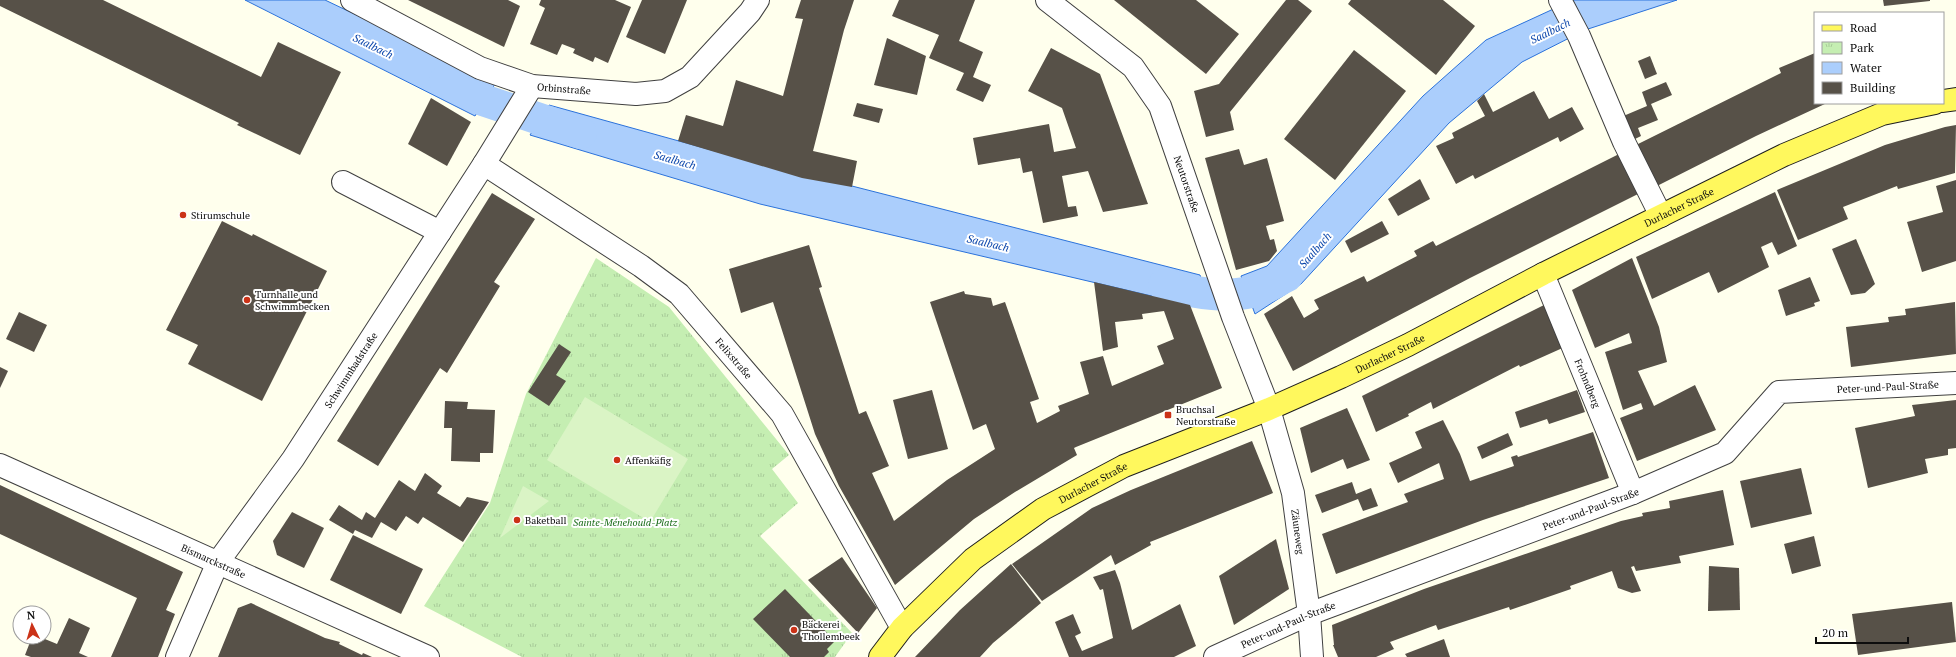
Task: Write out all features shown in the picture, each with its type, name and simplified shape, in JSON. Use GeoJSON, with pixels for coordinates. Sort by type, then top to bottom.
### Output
{"type":"FeatureCollection","features":[{"type":"Feature","properties":{"kind":"main road"},"geometry":{"type":"LineString","coordinates":[[1944,101],[1956,99]]}},
{"type":"Feature","properties":{"kind":"main road","name":"Durlacher Straße"},"geometry":{"type":"LineString","coordinates":[[880,657],[902,628],[973,559],[1043,509],[1124,466],[1269,409],[1408,345],[1543,274],[1784,155],[1875,117],[1931,104]]}},
{"type":"Feature","properties":{"kind":"street","name":"Orbinstraße"},"geometry":{"type":"LineString","coordinates":[[352,0],[480,68],[532,86],[636,94],[665,90],[690,77],[750,12],[758,0]]}},
{"type":"Feature","properties":{"kind":"street","name":"Neutorstraße"},"geometry":{"type":"LineString","coordinates":[[1047,0],[1133,67],[1160,106],[1233,317],[1269,409]]}},
{"type":"Feature","properties":{"kind":"street"},"geometry":{"type":"LineString","coordinates":[[1560,0],[1579,36],[1624,142],[1661,216]]}},
{"type":"Feature","properties":{"kind":"street","name":"Schwimmbadstraße"},"geometry":{"type":"LineString","coordinates":[[177,657],[218,562],[293,459],[484,164],[532,86]]}},
{"type":"Feature","properties":{"kind":"street","name":"Felixstraße"},"geometry":{"type":"LineString","coordinates":[[484,164],[641,266],[679,294],[782,414],[902,628]]}},
{"type":"Feature","properties":{"kind":"street"},"geometry":{"type":"LineString","coordinates":[[343,182],[440,232]]}},
{"type":"Feature","properties":{"kind":"street","name":"Frohndberg"},"geometry":{"type":"LineString","coordinates":[[1543,274],[1633,494]]}},
{"type":"Feature","properties":{"kind":"street","name":"Peter-und-Paul-Straße"},"geometry":{"type":"LineString","coordinates":[[1214,657],[1309,614],[1633,494],[1725,453],[1779,392],[1956,383]]}},
{"type":"Feature","properties":{"kind":"street","name":"Zäuneweg"},"geometry":{"type":"LineString","coordinates":[[1269,409],[1293,493],[1309,614],[1312,657]]}},
{"type":"Feature","properties":{"kind":"street","name":"Bismarckstraße"},"geometry":{"type":"LineString","coordinates":[[0,465],[428,657]]}},
{"type":"Feature","properties":{"kind":"green space","name":"Sainte-Ménehould-Platz"},"geometry":{"type":"Polygon","coordinates":[[[596,258],[669,307],[789,455],[772,469],[798,503],[760,536],[852,633],[835,657],[522,657],[424,606],[490,503],[526,394],[596,258]]]}},
{"type":"Feature","properties":{"kind":"green space","name":"Affenkäfig"},"geometry":{"type":"Polygon","coordinates":[[[585,397],[688,459],[650,522],[547,460],[585,397]]]}},
{"type":"Feature","properties":{"kind":"green space","name":"Baketball"},"geometry":{"type":"Polygon","coordinates":[[[523,486],[549,501],[500,538],[523,486]]]}},
{"type":"Feature","properties":{"kind":"water"},"geometry":{"type":"Polygon","coordinates":[[[245,0],[325,0],[457,63],[495,84],[475,116],[245,0]]]}},
{"type":"Feature","properties":{"kind":"water"},"geometry":{"type":"Polygon","coordinates":[[[1573,0],[1677,0],[1585,30],[1522,62],[1449,123],[1301,284],[1255,314],[1241,276],[1267,266],[1423,96],[1486,40],[1573,0]]]}},
{"type":"Feature","properties":{"kind":"water"},"geometry":{"type":"Polygon","coordinates":[[[549,105],[715,151],[1200,275],[1211,308],[1190,305],[760,204],[530,135],[549,105]]]}},
{"type":"Feature","properties":{"kind":"building"},"geometry":{"type":"Polygon","coordinates":[[[0,0],[103,0],[261,77],[278,42],[341,72],[300,155],[237,125],[239,123],[0,6],[0,0]]]}},
{"type":"Feature","properties":{"kind":"building"},"geometry":{"type":"Polygon","coordinates":[[[408,0],[508,0],[520,6],[504,47],[408,0]]]}},
{"type":"Feature","properties":{"kind":"building"},"geometry":{"type":"Polygon","coordinates":[[[541,0],[615,0],[631,7],[608,63],[595,57],[593,62],[573,53],[575,49],[562,44],[557,55],[530,44],[545,8],[539,5],[541,0]]]}},
{"type":"Feature","properties":{"kind":"building"},"geometry":{"type":"Polygon","coordinates":[[[642,0],[687,0],[665,54],[626,37],[642,0]]]}},
{"type":"Feature","properties":{"kind":"building"},"geometry":{"type":"Polygon","coordinates":[[[801,0],[854,0],[844,30],[813,151],[857,161],[852,187],[802,178],[678,141],[686,115],[723,126],[736,80],[783,96],[803,19],[795,18],[801,0]]]}},
{"type":"Feature","properties":{"kind":"building"},"geometry":{"type":"Polygon","coordinates":[[[899,0],[975,0],[959,41],[983,52],[973,77],[991,85],[983,102],[956,90],[964,73],[929,58],[939,35],[892,16],[899,0]]]}},
{"type":"Feature","properties":{"kind":"building"},"geometry":{"type":"Polygon","coordinates":[[[1114,0],[1196,0],[1239,34],[1206,74],[1114,0]]]}},
{"type":"Feature","properties":{"kind":"building"},"geometry":{"type":"Polygon","coordinates":[[[1286,0],[1298,0],[1312,11],[1230,112],[1234,130],[1206,137],[1194,91],[1219,84],[1286,0]]]}},
{"type":"Feature","properties":{"kind":"building"},"geometry":{"type":"Polygon","coordinates":[[[1351,0],[1443,0],[1475,26],[1436,75],[1348,4],[1351,0]]]}},
{"type":"Feature","properties":{"kind":"building"},"geometry":{"type":"Polygon","coordinates":[[[1883,0],[1930,0],[1930,1],[1884,6],[1883,0]]]}},
{"type":"Feature","properties":{"kind":"building"},"geometry":{"type":"Polygon","coordinates":[[[887,38],[926,56],[917,95],[874,85],[887,38]]]}},
{"type":"Feature","properties":{"kind":"building"},"geometry":{"type":"Polygon","coordinates":[[[1051,48],[1100,74],[1148,204],[1103,212],[1088,171],[1062,176],[1068,207],[1076,206],[1078,216],[1043,223],[1032,171],[1023,173],[1020,158],[978,165],[973,138],[1049,124],[1054,152],[1076,148],[1062,108],[1028,91],[1051,48]]]}},
{"type":"Feature","properties":{"kind":"building"},"geometry":{"type":"Polygon","coordinates":[[[1354,50],[1406,91],[1335,180],[1284,139],[1354,50]]]}},
{"type":"Feature","properties":{"kind":"building"},"geometry":{"type":"Polygon","coordinates":[[[1814,53],[1814,104],[1825,104],[1756,136],[1653,188],[1632,147],[1781,73],[1779,68],[1814,53]]]}},
{"type":"Feature","properties":{"kind":"building"},"geometry":{"type":"Polygon","coordinates":[[[1650,56],[1657,74],[1645,79],[1638,61],[1650,56]]]}},
{"type":"Feature","properties":{"kind":"building"},"geometry":{"type":"Polygon","coordinates":[[[1666,82],[1672,95],[1651,104],[1658,120],[1638,128],[1641,136],[1631,141],[1621,117],[1647,106],[1642,92],[1666,82]]]}},
{"type":"Feature","properties":{"kind":"building"},"geometry":{"type":"Polygon","coordinates":[[[1534,91],[1549,119],[1572,107],[1584,129],[1560,142],[1558,137],[1475,179],[1473,175],[1456,184],[1436,146],[1454,138],[1452,133],[1485,116],[1477,101],[1484,94],[1493,112],[1534,91]]]}},
{"type":"Feature","properties":{"kind":"building"},"geometry":{"type":"Polygon","coordinates":[[[431,98],[471,122],[447,166],[408,144],[431,98]]]}},
{"type":"Feature","properties":{"kind":"building"},"geometry":{"type":"Polygon","coordinates":[[[857,103],[883,109],[879,123],[853,116],[857,103]]]}},
{"type":"Feature","properties":{"kind":"building"},"geometry":{"type":"Polygon","coordinates":[[[1956,125],[1955,173],[1898,189],[1897,186],[1843,207],[1848,219],[1798,240],[1777,190],[1885,145],[1956,125]]]}},
{"type":"Feature","properties":{"kind":"building"},"geometry":{"type":"Polygon","coordinates":[[[1239,149],[1244,165],[1267,158],[1284,221],[1266,226],[1270,240],[1274,239],[1277,251],[1269,261],[1236,270],[1205,158],[1239,149]]]}},
{"type":"Feature","properties":{"kind":"building"},"geometry":{"type":"Polygon","coordinates":[[[1623,152],[1642,192],[1470,278],[1293,371],[1264,314],[1292,296],[1304,318],[1319,309],[1314,300],[1364,276],[1367,282],[1417,256],[1414,251],[1433,241],[1436,246],[1623,152]]]}},
{"type":"Feature","properties":{"kind":"building"},"geometry":{"type":"Polygon","coordinates":[[[1420,179],[1430,199],[1398,216],[1388,199],[1420,179]]]}},
{"type":"Feature","properties":{"kind":"building"},"geometry":{"type":"Polygon","coordinates":[[[1956,180],[1956,261],[1922,272],[1907,222],[1943,212],[1936,186],[1956,180]]]}},
{"type":"Feature","properties":{"kind":"building"},"geometry":{"type":"Polygon","coordinates":[[[1775,192],[1797,246],[1778,255],[1772,242],[1761,247],[1769,267],[1718,293],[1709,272],[1652,299],[1636,257],[1775,192]]]}},
{"type":"Feature","properties":{"kind":"building"},"geometry":{"type":"Polygon","coordinates":[[[492,193],[535,219],[494,282],[500,286],[447,373],[440,368],[378,466],[337,441],[492,193]]]}},
{"type":"Feature","properties":{"kind":"building","name":"Turnhalle und Schwimmbecken"},"geometry":{"type":"Polygon","coordinates":[[[222,221],[252,236],[253,234],[327,271],[262,401],[188,364],[198,345],[166,330],[222,221]]]}},
{"type":"Feature","properties":{"kind":"building"},"geometry":{"type":"Polygon","coordinates":[[[1382,221],[1389,234],[1351,253],[1345,241],[1382,221]]]}},
{"type":"Feature","properties":{"kind":"building"},"geometry":{"type":"Polygon","coordinates":[[[1856,239],[1875,284],[1865,293],[1851,295],[1832,249],[1856,239]]]}},
{"type":"Feature","properties":{"kind":"building"},"geometry":{"type":"Polygon","coordinates":[[[809,245],[822,287],[819,288],[859,414],[866,411],[889,466],[872,473],[894,521],[947,480],[995,449],[986,424],[973,430],[930,302],[964,291],[965,294],[991,298],[993,306],[1005,302],[1039,399],[1030,402],[1037,423],[1060,411],[1058,406],[1089,394],[1080,362],[1103,356],[1112,386],[1164,364],[1157,346],[1174,339],[1164,311],[1142,314],[1143,319],[1115,322],[1118,347],[1103,351],[1094,282],[1190,305],[1222,388],[1074,448],[1077,455],[1015,492],[974,519],[895,585],[839,486],[815,434],[773,302],[741,313],[729,269],[809,245]]]}},
{"type":"Feature","properties":{"kind":"building"},"geometry":{"type":"Polygon","coordinates":[[[1632,258],[1659,327],[1667,362],[1638,371],[1654,406],[1695,385],[1716,430],[1637,461],[1620,418],[1643,409],[1641,403],[1623,410],[1605,352],[1632,343],[1629,333],[1595,348],[1572,290],[1632,258]]]}},
{"type":"Feature","properties":{"kind":"building"},"geometry":{"type":"Polygon","coordinates":[[[1810,277],[1820,301],[1814,303],[1815,306],[1786,316],[1778,290],[1810,277]]]}},
{"type":"Feature","properties":{"kind":"building"},"geometry":{"type":"Polygon","coordinates":[[[1955,302],[1956,354],[1851,367],[1846,327],[1889,322],[1888,317],[1906,315],[1905,309],[1955,302]]]}},
{"type":"Feature","properties":{"kind":"building"},"geometry":{"type":"Polygon","coordinates":[[[1546,304],[1567,346],[1520,367],[1519,365],[1433,409],[1431,402],[1408,414],[1409,416],[1376,432],[1362,396],[1546,304]]]}},
{"type":"Feature","properties":{"kind":"building"},"geometry":{"type":"Polygon","coordinates":[[[19,312],[47,325],[34,352],[6,339],[19,312]]]}},
{"type":"Feature","properties":{"kind":"building"},"geometry":{"type":"Polygon","coordinates":[[[559,344],[571,352],[556,375],[566,381],[549,406],[528,392],[559,344]]]}},
{"type":"Feature","properties":{"kind":"building"},"geometry":{"type":"Polygon","coordinates":[[[0,367],[8,371],[0,388],[0,367]]]}},
{"type":"Feature","properties":{"kind":"building"},"geometry":{"type":"Polygon","coordinates":[[[932,390],[948,449],[908,459],[893,400],[932,390]]]}},
{"type":"Feature","properties":{"kind":"building"},"geometry":{"type":"Polygon","coordinates":[[[1577,390],[1585,412],[1549,424],[1547,419],[1520,428],[1515,412],[1577,390]]]}},
{"type":"Feature","properties":{"kind":"building"},"geometry":{"type":"Polygon","coordinates":[[[1956,400],[1956,448],[1948,449],[1948,455],[1925,459],[1928,473],[1868,488],[1855,428],[1915,416],[1912,405],[1956,400]]]}},
{"type":"Feature","properties":{"kind":"building"},"geometry":{"type":"Polygon","coordinates":[[[445,401],[468,402],[467,409],[495,410],[493,453],[480,453],[480,462],[451,461],[452,428],[444,428],[445,401]]]}},
{"type":"Feature","properties":{"kind":"building"},"geometry":{"type":"Polygon","coordinates":[[[1347,408],[1370,460],[1347,469],[1343,459],[1311,473],[1300,428],[1347,408]]]}},
{"type":"Feature","properties":{"kind":"building"},"geometry":{"type":"Polygon","coordinates":[[[1443,420],[1460,454],[1470,481],[1514,466],[1511,457],[1517,455],[1518,457],[1593,432],[1609,478],[1483,520],[1336,574],[1322,534],[1408,502],[1404,494],[1444,479],[1439,463],[1398,483],[1389,463],[1422,448],[1415,432],[1443,420]]]}},
{"type":"Feature","properties":{"kind":"building"},"geometry":{"type":"Polygon","coordinates":[[[1508,433],[1513,445],[1482,459],[1477,447],[1508,433]]]}},
{"type":"Feature","properties":{"kind":"building"},"geometry":{"type":"Polygon","coordinates":[[[1252,441],[1273,493],[1150,542],[1151,545],[1115,565],[1111,555],[1042,601],[1012,564],[1092,508],[1131,490],[1252,441]]]}},
{"type":"Feature","properties":{"kind":"building"},"geometry":{"type":"Polygon","coordinates":[[[1801,468],[1812,514],[1751,528],[1740,481],[1801,468]]]}},
{"type":"Feature","properties":{"kind":"building"},"geometry":{"type":"Polygon","coordinates":[[[425,473],[442,486],[437,493],[460,507],[467,497],[489,502],[463,542],[423,517],[418,524],[406,516],[396,531],[381,522],[372,538],[355,530],[353,534],[329,520],[339,505],[362,520],[366,512],[375,518],[399,480],[415,491],[425,473]]]}},
{"type":"Feature","properties":{"kind":"building"},"geometry":{"type":"Polygon","coordinates":[[[1352,482],[1356,494],[1371,488],[1378,506],[1363,511],[1358,499],[1322,513],[1315,495],[1352,482]]]}},
{"type":"Feature","properties":{"kind":"building"},"geometry":{"type":"Polygon","coordinates":[[[0,485],[183,572],[166,610],[175,614],[158,657],[111,657],[137,598],[0,534],[0,485]]]}},
{"type":"Feature","properties":{"kind":"building"},"geometry":{"type":"Polygon","coordinates":[[[1723,490],[1734,545],[1679,556],[1681,563],[1636,571],[1634,566],[1631,567],[1641,591],[1632,593],[1618,588],[1612,571],[1570,586],[1571,589],[1510,610],[1509,607],[1438,630],[1436,625],[1390,642],[1394,649],[1376,657],[1338,657],[1333,645],[1332,625],[1424,589],[1621,521],[1643,516],[1642,513],[1670,508],[1669,501],[1723,490]]]}},
{"type":"Feature","properties":{"kind":"building"},"geometry":{"type":"Polygon","coordinates":[[[292,512],[324,528],[304,568],[277,555],[273,541],[292,512]]]}},
{"type":"Feature","properties":{"kind":"building"},"geometry":{"type":"Polygon","coordinates":[[[353,535],[423,569],[401,614],[330,580],[353,535]]]}},
{"type":"Feature","properties":{"kind":"building"},"geometry":{"type":"Polygon","coordinates":[[[1814,536],[1821,566],[1792,574],[1784,544],[1814,536]]]}},
{"type":"Feature","properties":{"kind":"building"},"geometry":{"type":"Polygon","coordinates":[[[1276,539],[1289,589],[1234,625],[1219,576],[1276,539]]]}},
{"type":"Feature","properties":{"kind":"building"},"geometry":{"type":"Polygon","coordinates":[[[842,557],[877,608],[858,633],[808,580],[842,557]]]}},
{"type":"Feature","properties":{"kind":"building"},"geometry":{"type":"Polygon","coordinates":[[[1011,564],[1041,603],[993,643],[980,657],[915,657],[960,610],[1011,564]]]}},
{"type":"Feature","properties":{"kind":"building"},"geometry":{"type":"Polygon","coordinates":[[[1709,566],[1739,568],[1740,610],[1708,611],[1709,566]]]}},
{"type":"Feature","properties":{"kind":"building"},"geometry":{"type":"Polygon","coordinates":[[[1115,570],[1120,583],[1132,630],[1180,604],[1196,646],[1174,657],[1069,657],[1055,622],[1073,614],[1081,633],[1075,636],[1082,651],[1113,638],[1103,589],[1100,590],[1093,577],[1115,570]]]}},
{"type":"Feature","properties":{"kind":"building","name":"Bäckerei Thollembeek"},"geometry":{"type":"Polygon","coordinates":[[[785,589],[835,641],[827,649],[829,652],[824,657],[790,657],[753,619],[785,589]]]}},
{"type":"Feature","properties":{"kind":"building"},"geometry":{"type":"Polygon","coordinates":[[[1952,602],[1956,642],[1858,655],[1852,614],[1952,602]]]}},
{"type":"Feature","properties":{"kind":"building"},"geometry":{"type":"Polygon","coordinates":[[[251,603],[325,638],[340,642],[339,644],[362,655],[363,653],[372,657],[218,657],[238,608],[251,603]]]}},
{"type":"Feature","properties":{"kind":"building"},"geometry":{"type":"Polygon","coordinates":[[[69,618],[90,628],[79,653],[88,657],[31,657],[25,655],[29,645],[52,645],[52,642],[57,644],[69,618]]]}},
{"type":"Feature","properties":{"kind":"building"},"geometry":{"type":"Polygon","coordinates":[[[1444,639],[1450,657],[1407,657],[1405,654],[1444,639]]]}},
{"type":"Feature","properties":{"kind":"waterway","name":"Saalbach"},"geometry":{"type":"LineString","coordinates":[[445,81],[483,100],[581,133]]}},
{"type":"Feature","properties":{"kind":"waterway","name":"Saalbach"},"geometry":{"type":"LineString","coordinates":[[1164,285],[1200,293],[1225,295],[1262,289],[1287,276]]}},
{"type":"Feature","properties":{"kind":"place","name":"Stirumschule"},"geometry":{"type":"Point","coordinates":[183,215]}},
{"type":"Feature","properties":{"kind":"place","name":"Turnhalle und Schwimmbecken"},"geometry":{"type":"Point","coordinates":[247,300]}},
{"type":"Feature","properties":{"kind":"place","name":"Bruchsal Neutorstraße"},"geometry":{"type":"Point","coordinates":[1168,415]}},
{"type":"Feature","properties":{"kind":"place","name":"Affenkäfig"},"geometry":{"type":"Point","coordinates":[617,460]}},
{"type":"Feature","properties":{"kind":"place","name":"Baketball"},"geometry":{"type":"Point","coordinates":[517,520]}},
{"type":"Feature","properties":{"kind":"place","name":"Bäckerei Thollembeek"},"geometry":{"type":"Point","coordinates":[794,630]}}]}
